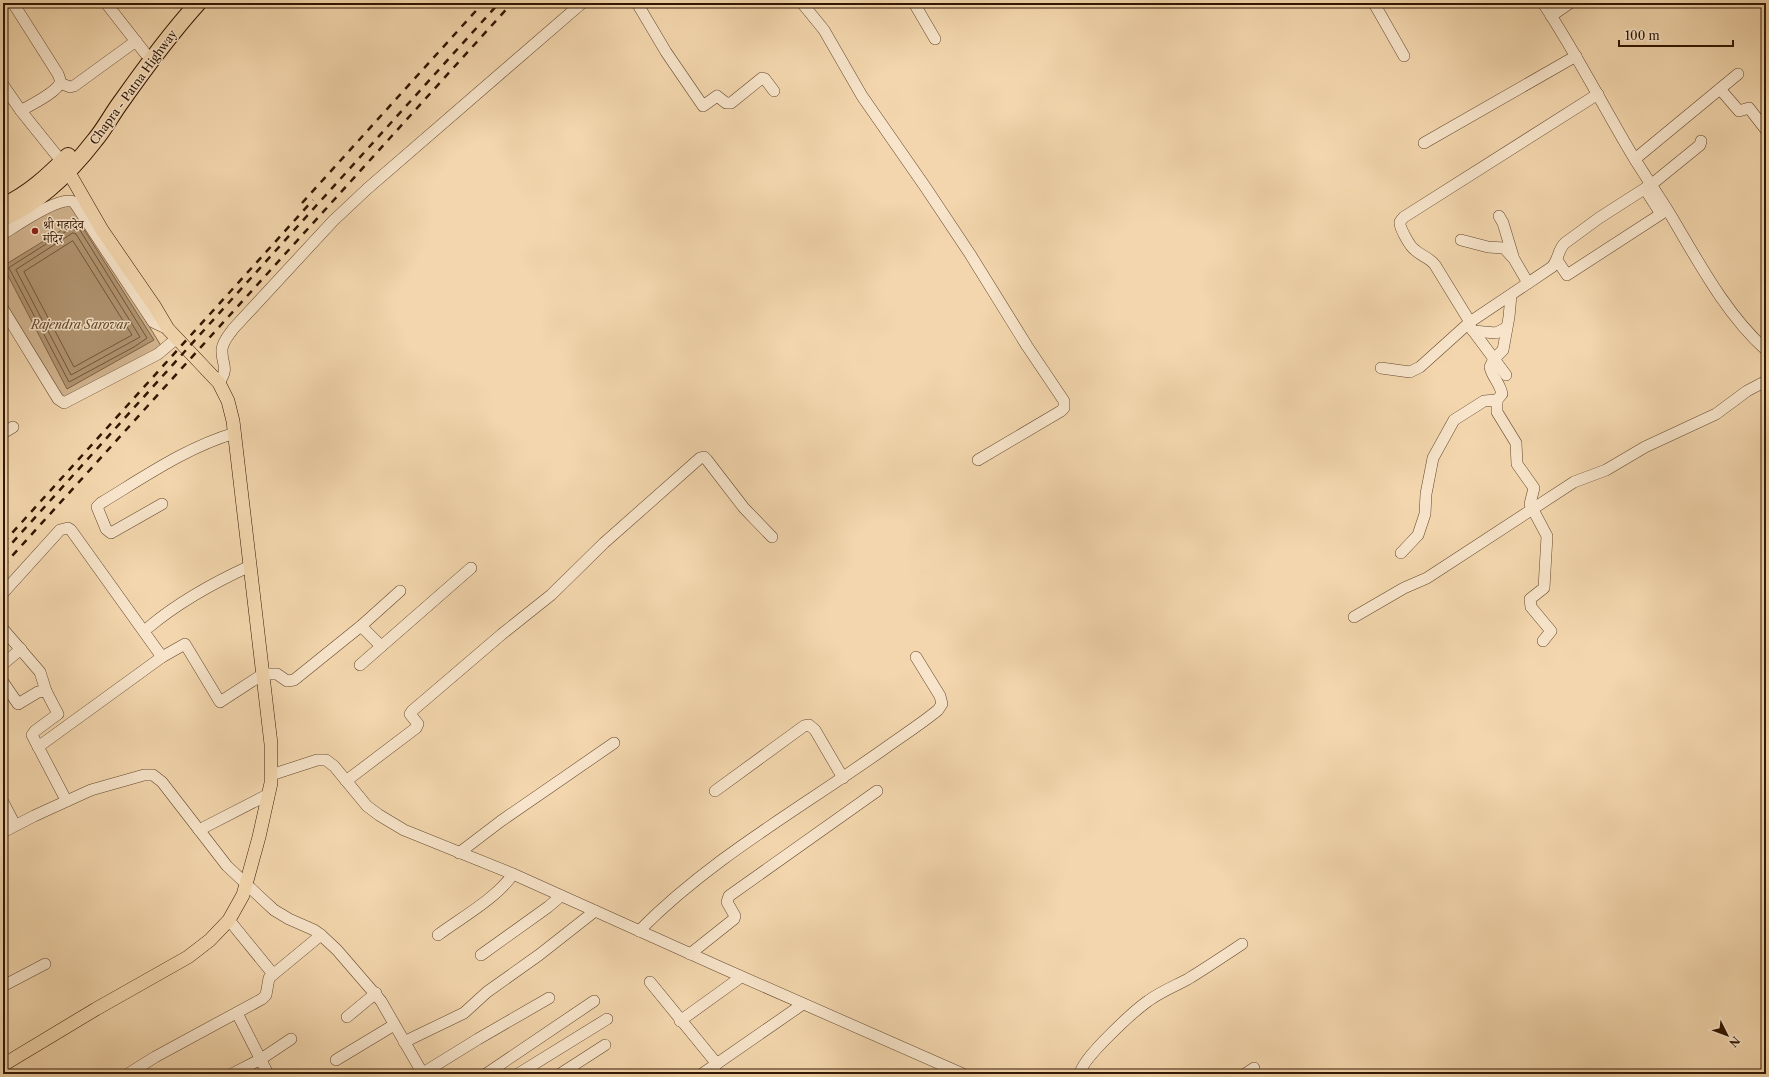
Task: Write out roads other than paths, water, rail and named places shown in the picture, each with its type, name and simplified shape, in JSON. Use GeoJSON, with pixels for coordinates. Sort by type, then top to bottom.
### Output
{"type":"FeatureCollection","features":[{"type":"Feature","properties":{"kind":"highway","name":"Chapra - Patna Highway"},"geometry":{"type":"LineString","coordinates":[[3,218],[28,205],[52,187],[141,47],[168,23],[187,3]]}},
{"type":"Feature","properties":{"kind":"highway","name":"Chapra - Patna Highway"},"geometry":{"type":"LineString","coordinates":[[3,206],[23,196],[65,166],[96,139],[112,114],[175,28],[198,3]]}},
{"type":"Feature","properties":{"kind":"main road"},"geometry":{"type":"LineString","coordinates":[[3,1065],[96,1009],[188,958],[210,940],[229,920],[243,895],[259,837],[269,794],[271,775],[271,744],[263,674],[235,433],[228,401],[219,383],[173,334],[102,230],[65,166]]}},
{"type":"Feature","properties":{"kind":"street"},"geometry":{"type":"LineString","coordinates":[[13,3],[58,74],[60,83],[54,91],[21,111]]}},
{"type":"Feature","properties":{"kind":"street"},"geometry":{"type":"LineString","coordinates":[[60,83],[70,87],[74,86],[141,47],[106,3]]}},
{"type":"Feature","properties":{"kind":"street"},"geometry":{"type":"LineString","coordinates":[[219,383],[224,376],[225,368],[222,349],[225,341],[238,324],[333,221],[367,189],[473,96],[582,3]]}},
{"type":"Feature","properties":{"kind":"street"},"geometry":{"type":"LineString","coordinates":[[637,3],[666,52],[703,106],[717,96],[726,103],[731,103],[762,78],[774,91]]}},
{"type":"Feature","properties":{"kind":"street"},"geometry":{"type":"LineString","coordinates":[[802,3],[824,30],[862,96],[970,254],[1026,346],[1064,401],[1064,408],[1061,411],[978,460]]}},
{"type":"Feature","properties":{"kind":"street"},"geometry":{"type":"LineString","coordinates":[[914,3],[935,39]]}},
{"type":"Feature","properties":{"kind":"street"},"geometry":{"type":"LineString","coordinates":[[1543,3],[1576,56],[1635,159],[1661,214],[1567,275],[1557,260]]}},
{"type":"Feature","properties":{"kind":"street"},"geometry":{"type":"LineString","coordinates":[[1551,16],[1570,3]]}},
{"type":"Feature","properties":{"kind":"street"},"geometry":{"type":"LineString","coordinates":[[1374,4],[1404,56]]}},
{"type":"Feature","properties":{"kind":"street"},"geometry":{"type":"LineString","coordinates":[[1424,142],[1576,56]]}},
{"type":"Feature","properties":{"kind":"street"},"geometry":{"type":"LineString","coordinates":[[1635,159],[1738,74]]}},
{"type":"Feature","properties":{"kind":"street"},"geometry":{"type":"LineString","coordinates":[[3,86],[65,166]]}},
{"type":"Feature","properties":{"kind":"street"},"geometry":{"type":"LineString","coordinates":[[1720,89],[1739,111],[1748,108],[1766,130]]}},
{"type":"Feature","properties":{"kind":"street"},"geometry":{"type":"LineString","coordinates":[[1506,375],[1471,325],[1435,264],[1413,248],[1401,226],[1401,221],[1404,217],[1598,94]]}},
{"type":"Feature","properties":{"kind":"street"},"geometry":{"type":"LineString","coordinates":[[1381,368],[1386,367],[1410,372],[1420,367],[1510,295],[1552,267],[1557,260],[1561,247],[1565,242],[1648,187],[1700,145],[1701,142]]}},
{"type":"Feature","properties":{"kind":"street"},"geometry":{"type":"LineString","coordinates":[[1648,187],[1732,311],[1752,337],[1766,350]]}},
{"type":"Feature","properties":{"kind":"street"},"geometry":{"type":"LineString","coordinates":[[3,234],[29,218],[63,201],[74,202],[153,322],[173,334],[158,354],[64,403],[58,399],[5,316]]}},
{"type":"Feature","properties":{"kind":"street"},"geometry":{"type":"LineString","coordinates":[[1499,216],[1503,223],[1514,259]]}},
{"type":"Feature","properties":{"kind":"street"},"geometry":{"type":"LineString","coordinates":[[1461,240],[1488,247],[1504,248],[1514,259],[1528,283]]}},
{"type":"Feature","properties":{"kind":"street"},"geometry":{"type":"LineString","coordinates":[[1510,295],[1509,317],[1502,350],[1494,359],[1490,367],[1491,375],[1501,388],[1502,394],[1497,400],[1497,412],[1516,442],[1517,464],[1534,488],[1530,504],[1547,536],[1544,588],[1530,599],[1531,607],[1551,631],[1543,641]]}},
{"type":"Feature","properties":{"kind":"street"},"geometry":{"type":"LineString","coordinates":[[1471,325],[1496,332],[1506,328]]}},
{"type":"Feature","properties":{"kind":"street"},"geometry":{"type":"LineString","coordinates":[[1354,617],[1404,588],[1424,579],[1574,482],[1610,468],[1645,447],[1716,414],[1747,391],[1766,381]]}},
{"type":"Feature","properties":{"kind":"street"},"geometry":{"type":"LineString","coordinates":[[1401,553],[1418,535],[1425,514],[1426,494],[1433,458],[1454,420],[1484,401],[1497,400]]}},
{"type":"Feature","properties":{"kind":"street"},"geometry":{"type":"LineString","coordinates":[[162,504],[111,533],[106,529],[97,507],[101,502],[190,450],[215,439],[235,433]]}},
{"type":"Feature","properties":{"kind":"street"},"geometry":{"type":"LineString","coordinates":[[346,781],[417,727],[418,724],[410,714],[412,711],[502,634],[551,595],[604,543],[700,458],[704,457],[707,460],[744,508],[772,537]]}},
{"type":"Feature","properties":{"kind":"street"},"geometry":{"type":"LineString","coordinates":[[3,593],[60,530],[68,528],[71,530],[162,657]]}},
{"type":"Feature","properties":{"kind":"street"},"geometry":{"type":"LineString","coordinates":[[148,628],[176,606],[214,582],[250,566]]}},
{"type":"Feature","properties":{"kind":"street"},"geometry":{"type":"LineString","coordinates":[[360,665],[471,568]]}},
{"type":"Feature","properties":{"kind":"street"},"geometry":{"type":"LineString","coordinates":[[38,747],[162,657],[185,644],[220,702],[263,674],[275,673],[287,681],[294,680],[361,626],[400,592]]}},
{"type":"Feature","properties":{"kind":"street"},"geometry":{"type":"LineString","coordinates":[[361,626],[381,646]]}},
{"type":"Feature","properties":{"kind":"street"},"geometry":{"type":"LineString","coordinates":[[3,629],[40,672],[46,691],[58,714],[33,734],[38,747],[66,800]]}},
{"type":"Feature","properties":{"kind":"street"},"geometry":{"type":"LineString","coordinates":[[3,664],[21,649]]}},
{"type":"Feature","properties":{"kind":"street"},"geometry":{"type":"LineString","coordinates":[[639,931],[662,907],[704,873],[935,713],[940,707],[942,701],[916,657]]}},
{"type":"Feature","properties":{"kind":"street"},"geometry":{"type":"LineString","coordinates":[[3,682],[18,704],[38,692],[46,691]]}},
{"type":"Feature","properties":{"kind":"street"},"geometry":{"type":"LineString","coordinates":[[715,791],[804,726],[809,725],[814,730],[843,778]]}},
{"type":"Feature","properties":{"kind":"street"},"geometry":{"type":"LineString","coordinates":[[450,849],[501,822],[614,743]]}},
{"type":"Feature","properties":{"kind":"street"},"geometry":{"type":"LineString","coordinates":[[271,775],[323,759],[330,763],[367,806],[404,830],[513,874],[741,977],[866,1030],[964,1074]]}},
{"type":"Feature","properties":{"kind":"street"},"geometry":{"type":"LineString","coordinates":[[3,832],[66,800],[91,790],[144,775],[153,775],[158,778],[170,791],[227,866],[274,910],[321,935],[337,950],[376,993],[423,1074],[478,1039],[549,998]]}},
{"type":"Feature","properties":{"kind":"street"},"geometry":{"type":"LineString","coordinates":[[690,954],[734,918],[727,902],[729,896],[877,791]]}},
{"type":"Feature","properties":{"kind":"street"},"geometry":{"type":"LineString","coordinates":[[199,830],[269,794]]}},
{"type":"Feature","properties":{"kind":"street"},"geometry":{"type":"LineString","coordinates":[[3,802],[15,826]]}},
{"type":"Feature","properties":{"kind":"street"},"geometry":{"type":"LineString","coordinates":[[438,935],[498,891],[508,882],[513,874]]}},
{"type":"Feature","properties":{"kind":"street"},"geometry":{"type":"LineString","coordinates":[[481,955],[561,896]]}},
{"type":"Feature","properties":{"kind":"street"},"geometry":{"type":"LineString","coordinates":[[404,1042],[464,1013],[487,992],[539,955],[595,911]]}},
{"type":"Feature","properties":{"kind":"street"},"geometry":{"type":"LineString","coordinates":[[229,920],[273,974]]}},
{"type":"Feature","properties":{"kind":"street"},"geometry":{"type":"LineString","coordinates":[[128,1074],[155,1057],[265,997],[268,980],[273,974],[321,935]]}},
{"type":"Feature","properties":{"kind":"street"},"geometry":{"type":"LineString","coordinates":[[1080,1074],[1083,1065],[1104,1041],[1139,1008],[1154,997],[1201,971],[1242,944]]}},
{"type":"Feature","properties":{"kind":"street"},"geometry":{"type":"LineString","coordinates":[[3,986],[45,964]]}},
{"type":"Feature","properties":{"kind":"street"},"geometry":{"type":"LineString","coordinates":[[680,1021],[741,977]]}},
{"type":"Feature","properties":{"kind":"street"},"geometry":{"type":"LineString","coordinates":[[650,982],[680,1021],[717,1064]]}},
{"type":"Feature","properties":{"kind":"street"},"geometry":{"type":"LineString","coordinates":[[347,1017],[376,993]]}},
{"type":"Feature","properties":{"kind":"street"},"geometry":{"type":"LineString","coordinates":[[486,1074],[594,1001]]}},
{"type":"Feature","properties":{"kind":"street"},"geometry":{"type":"LineString","coordinates":[[702,1074],[803,1004]]}},
{"type":"Feature","properties":{"kind":"street"},"geometry":{"type":"LineString","coordinates":[[237,1013],[268,1074]]}},
{"type":"Feature","properties":{"kind":"street"},"geometry":{"type":"LineString","coordinates":[[518,1074],[607,1019]]}},
{"type":"Feature","properties":{"kind":"street"},"geometry":{"type":"LineString","coordinates":[[336,1060],[394,1025]]}},
{"type":"Feature","properties":{"kind":"street"},"geometry":{"type":"LineString","coordinates":[[232,1074],[291,1039]]}},
{"type":"Feature","properties":{"kind":"street"},"geometry":{"type":"LineString","coordinates":[[560,1074],[605,1046]]}},
{"type":"Feature","properties":{"kind":"water","name":"Rajendra Sarovar"},"geometry":{"type":"Polygon","coordinates":[[[78,220],[154,340],[67,389],[3,266],[78,220]]]}},
{"type":"Feature","properties":{"kind":"railway"},"geometry":{"type":"LineString","coordinates":[[302,203],[483,3]]}},
{"type":"Feature","properties":{"kind":"railway"},"geometry":{"type":"LineString","coordinates":[[3,553],[499,3]]}},
{"type":"Feature","properties":{"kind":"railway"},"geometry":{"type":"LineString","coordinates":[[3,566],[512,3]]}},
{"type":"Feature","properties":{"kind":"railway"},"geometry":{"type":"LineString","coordinates":[[3,543],[313,200]]}},
{"type":"Feature","properties":{"kind":"place","name":"श्री महादेव मंदिर"},"geometry":{"type":"Point","coordinates":[35,231]}}]}
